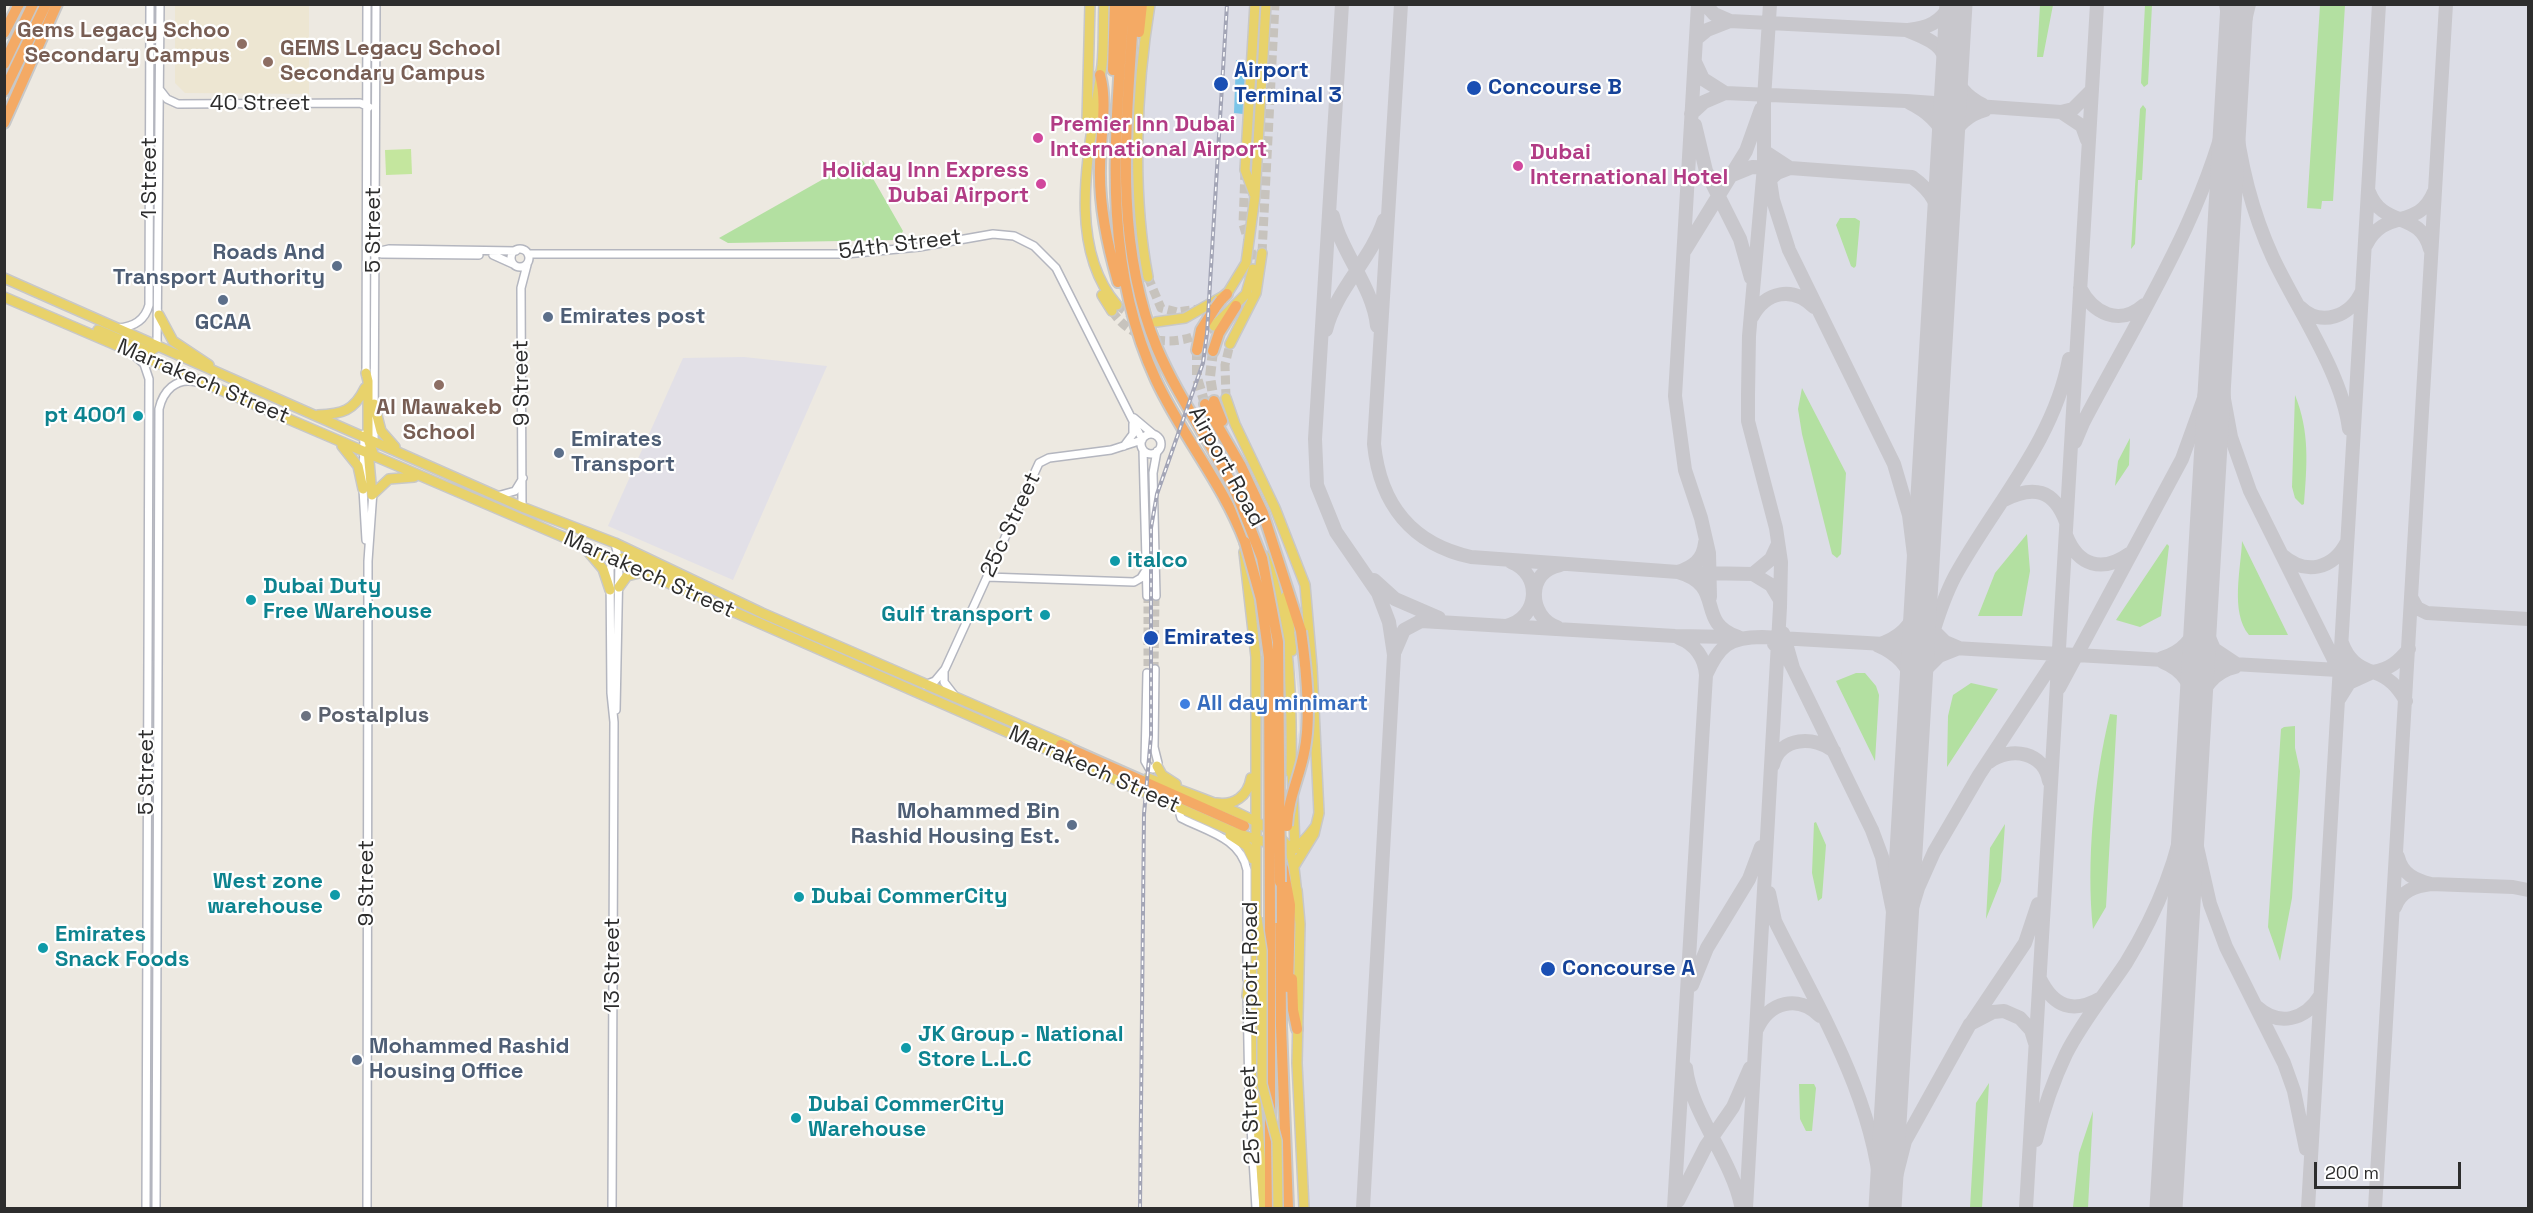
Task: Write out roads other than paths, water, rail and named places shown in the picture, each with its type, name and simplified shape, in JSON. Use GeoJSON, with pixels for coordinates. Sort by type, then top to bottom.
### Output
{"type":"FeatureCollection","features":[{"type":"Feature","properties":{"kind":"highway"},"geometry":{"type":"LineString","coordinates":[[4,33],[19,4]]}},
{"type":"Feature","properties":{"kind":"highway"},"geometry":{"type":"LineString","coordinates":[[4,63],[33,4]]}},
{"type":"Feature","properties":{"kind":"highway"},"geometry":{"type":"LineString","coordinates":[[4,91],[46,4]]}},
{"type":"Feature","properties":{"kind":"highway"},"geometry":{"type":"LineString","coordinates":[[4,123],[57,4]]}},
{"type":"Feature","properties":{"kind":"highway","name":"Airport Road"},"geometry":{"type":"LineString","coordinates":[[1124,4],[1115,124],[1114,184],[1117,238],[1139,335],[1161,392],[1228,502],[1245,542],[1262,599],[1269,657],[1270,1209]]}},
{"type":"Feature","properties":{"kind":"highway","name":"Airport Road"},"geometry":{"type":"LineString","coordinates":[[1134,4],[1128,100],[1126,210],[1130,251],[1140,298],[1170,375],[1238,497],[1262,558],[1278,642],[1281,948],[1288,1209]]}},
{"type":"Feature","properties":{"kind":"highway"},"geometry":{"type":"LineString","coordinates":[[1128,100],[1134,78],[1142,4]]}},
{"type":"Feature","properties":{"kind":"highway"},"geometry":{"type":"LineString","coordinates":[[1107,5],[1115,124]]}},
{"type":"Feature","properties":{"kind":"highway"},"geometry":{"type":"LineString","coordinates":[[1100,75],[1103,95],[1100,181],[1103,220],[1122,296],[1139,335]]}},
{"type":"Feature","properties":{"kind":"highway"},"geometry":{"type":"LineString","coordinates":[[1197,350],[1202,330],[1218,302]]}},
{"type":"Feature","properties":{"kind":"highway"},"geometry":{"type":"LineString","coordinates":[[1213,351],[1219,333],[1239,303]]}},
{"type":"Feature","properties":{"kind":"highway"},"geometry":{"type":"LineString","coordinates":[[1210,403],[1256,496],[1278,556],[1300,631],[1304,661],[1307,737],[1289,801],[1285,858],[1280,882]]}},
{"type":"Feature","properties":{"kind":"highway"},"geometry":{"type":"LineString","coordinates":[[1061,745],[1249,823]]}},
{"type":"Feature","properties":{"kind":"highway"},"geometry":{"type":"LineString","coordinates":[[1283,868],[1289,897],[1293,1010],[1297,1029]]}},
{"type":"Feature","properties":{"kind":"highway"},"geometry":{"type":"LineString","coordinates":[[1286,1113],[1290,932]]}},
{"type":"Feature","properties":{"kind":"main road"},"geometry":{"type":"LineString","coordinates":[[1090,4],[1086,230],[1089,253],[1097,278],[1114,308]]}},
{"type":"Feature","properties":{"kind":"main road"},"geometry":{"type":"LineString","coordinates":[[1148,277],[1138,192],[1144,51],[1150,4]]}},
{"type":"Feature","properties":{"kind":"main road"},"geometry":{"type":"LineString","coordinates":[[1255,4],[1245,170],[1255,196]]}},
{"type":"Feature","properties":{"kind":"main road"},"geometry":{"type":"LineString","coordinates":[[1156,322],[1185,318],[1218,302],[1242,272],[1249,255],[1255,196],[1266,4]]}},
{"type":"Feature","properties":{"kind":"main road"},"geometry":{"type":"LineString","coordinates":[[1088,163],[1107,5]]}},
{"type":"Feature","properties":{"kind":"main road"},"geometry":{"type":"LineString","coordinates":[[1230,344],[1254,297],[1255,276],[1262,252]]}},
{"type":"Feature","properties":{"kind":"main road"},"geometry":{"type":"LineString","coordinates":[[1214,326],[1239,303],[1255,276]]}},
{"type":"Feature","properties":{"kind":"main road","name":"Marrakech Street"},"geometry":{"type":"LineString","coordinates":[[4,278],[313,416],[425,478],[617,559],[1219,825],[1259,839]]}},
{"type":"Feature","properties":{"kind":"main road"},"geometry":{"type":"LineString","coordinates":[[4,285],[18,284]]}},
{"type":"Feature","properties":{"kind":"main road","name":"Marrakech Street"},"geometry":{"type":"LineString","coordinates":[[4,297],[336,440],[404,454],[522,507],[614,542],[925,686],[1061,745],[1078,749],[1150,779]]}},
{"type":"Feature","properties":{"kind":"main road"},"geometry":{"type":"LineString","coordinates":[[1218,302],[1239,303]]}},
{"type":"Feature","properties":{"kind":"main road"},"geometry":{"type":"LineString","coordinates":[[159,315],[173,341],[205,362],[214,371]]}},
{"type":"Feature","properties":{"kind":"main road"},"geometry":{"type":"LineString","coordinates":[[72,326],[93,328],[149,352],[157,346]]}},
{"type":"Feature","properties":{"kind":"main road"},"geometry":{"type":"LineString","coordinates":[[366,373],[369,384],[372,495]]}},
{"type":"Feature","properties":{"kind":"main road"},"geometry":{"type":"LineString","coordinates":[[313,416],[334,415],[348,411],[356,404],[365,388]]}},
{"type":"Feature","properties":{"kind":"main road"},"geometry":{"type":"LineString","coordinates":[[1226,398],[1235,424],[1279,518],[1305,585],[1312,667],[1319,809],[1315,827],[1295,865]]}},
{"type":"Feature","properties":{"kind":"main road"},"geometry":{"type":"LineString","coordinates":[[374,404],[383,435],[404,454]]}},
{"type":"Feature","properties":{"kind":"main road"},"geometry":{"type":"LineString","coordinates":[[312,429],[327,430],[424,467],[436,468]]}},
{"type":"Feature","properties":{"kind":"main road"},"geometry":{"type":"LineString","coordinates":[[336,440],[355,460],[363,489]]}},
{"type":"Feature","properties":{"kind":"main road"},"geometry":{"type":"LineString","coordinates":[[372,495],[385,482],[396,477],[425,478]]}},
{"type":"Feature","properties":{"kind":"main road"},"geometry":{"type":"LineString","coordinates":[[1238,497],[1258,538],[1272,576],[1283,628],[1289,683],[1292,768],[1291,819],[1283,841]]}},
{"type":"Feature","properties":{"kind":"main road"},"geometry":{"type":"LineString","coordinates":[[551,531],[563,532],[611,551],[615,547],[614,542]]}},
{"type":"Feature","properties":{"kind":"main road"},"geometry":{"type":"LineString","coordinates":[[1245,542],[1245,561],[1255,632],[1254,755],[1249,823],[1259,839],[1255,868],[1256,1098],[1264,1209]]}},
{"type":"Feature","properties":{"kind":"main road"},"geometry":{"type":"LineString","coordinates":[[582,545],[603,569],[614,588],[630,574],[643,572]]}},
{"type":"Feature","properties":{"kind":"main road"},"geometry":{"type":"LineString","coordinates":[[1278,556],[1291,632],[1293,667],[1289,683]]}},
{"type":"Feature","properties":{"kind":"main road"},"geometry":{"type":"LineString","coordinates":[[617,559],[627,557],[716,596],[728,596]]}},
{"type":"Feature","properties":{"kind":"main road"},"geometry":{"type":"LineString","coordinates":[[1255,704],[1258,726],[1258,807],[1264,825],[1283,841],[1295,865],[1300,924],[1297,1029],[1304,1209]]}},
{"type":"Feature","properties":{"kind":"main road"},"geometry":{"type":"LineString","coordinates":[[1150,779],[1160,780],[1221,804],[1239,799],[1249,785],[1254,755]]}},
{"type":"Feature","properties":{"kind":"main road"},"geometry":{"type":"LineString","coordinates":[[1157,766],[1167,779],[1197,795]]}},
{"type":"Feature","properties":{"kind":"main road"},"geometry":{"type":"LineString","coordinates":[[1292,768],[1283,841],[1291,858],[1297,895]]}},
{"type":"Feature","properties":{"kind":"main road"},"geometry":{"type":"LineString","coordinates":[[1150,779],[1249,823],[1264,825]]}},
{"type":"Feature","properties":{"kind":"main road"},"geometry":{"type":"LineString","coordinates":[[1219,825],[1247,846],[1255,868]]}},
{"type":"Feature","properties":{"kind":"main road"},"geometry":{"type":"LineString","coordinates":[[1259,839],[1304,841],[1315,827]]}},
{"type":"Feature","properties":{"kind":"main road"},"geometry":{"type":"LineString","coordinates":[[1257,918],[1262,951],[1262,1084],[1277,1141],[1278,1209]]}},
{"type":"Feature","properties":{"kind":"main road"},"geometry":{"type":"LineString","coordinates":[[1248,996],[1252,945],[1257,931]]}},
{"type":"Feature","properties":{"kind":"street","name":"1 Street"},"geometry":{"type":"LineString","coordinates":[[114,328],[135,324],[145,316],[149,305],[150,4]]}},
{"type":"Feature","properties":{"kind":"street","name":"1 Street"},"geometry":{"type":"LineString","coordinates":[[157,346],[160,4]]}},
{"type":"Feature","properties":{"kind":"street","name":"5 Street"},"geometry":{"type":"LineString","coordinates":[[367,4],[365,388],[369,447]]}},
{"type":"Feature","properties":{"kind":"street","name":"5 Street"},"geometry":{"type":"LineString","coordinates":[[369,447],[374,404],[376,4]]}},
{"type":"Feature","properties":{"kind":"street","name":"40 Street"},"geometry":{"type":"LineString","coordinates":[[160,90],[167,99],[178,104],[366,104]]}},
{"type":"Feature","properties":{"kind":"street"},"geometry":{"type":"LineString","coordinates":[[150,112],[160,105],[178,104]]}},
{"type":"Feature","properties":{"kind":"street"},"geometry":{"type":"LineString","coordinates":[[366,104],[372,117],[372,159],[375,168]]}},
{"type":"Feature","properties":{"kind":"street"},"geometry":{"type":"LineString","coordinates":[[349,105],[358,109],[366,119]]}},
{"type":"Feature","properties":{"kind":"street"},"geometry":{"type":"LineString","coordinates":[[366,177],[369,245],[374,252]]}},
{"type":"Feature","properties":{"kind":"street"},"geometry":{"type":"LineString","coordinates":[[375,230],[389,252]]}},
{"type":"Feature","properties":{"kind":"street","name":"54th Street"},"geometry":{"type":"LineString","coordinates":[[528,254],[846,254],[926,246],[983,235],[1014,236],[1039,249],[1056,268],[1142,439]]}},
{"type":"Feature","properties":{"kind":"street"},"geometry":{"type":"LineString","coordinates":[[365,259],[374,252],[524,250],[528,254],[528,263],[519,267],[492,255],[389,252]]}},
{"type":"Feature","properties":{"kind":"street"},"geometry":{"type":"LineString","coordinates":[[514,264],[512,255],[516,251]]}},
{"type":"Feature","properties":{"kind":"street"},"geometry":{"type":"LineString","coordinates":[[374,279],[380,263],[389,252]]}},
{"type":"Feature","properties":{"kind":"street","name":"54th Street"},"geometry":{"type":"LineString","coordinates":[[528,263],[539,257],[565,254]]}},
{"type":"Feature","properties":{"kind":"street","name":"9 Street"},"geometry":{"type":"LineString","coordinates":[[521,288],[528,263]]}},
{"type":"Feature","properties":{"kind":"street","name":"9 Street"},"geometry":{"type":"LineString","coordinates":[[514,264],[521,288],[522,507]]}},
{"type":"Feature","properties":{"kind":"street","name":"5 Street"},"geometry":{"type":"LineString","coordinates":[[123,348],[140,360],[149,380],[146,1209]]}},
{"type":"Feature","properties":{"kind":"street","name":"5 Street"},"geometry":{"type":"LineString","coordinates":[[156,1209],[160,402],[169,388],[182,382],[210,386]]}},
{"type":"Feature","properties":{"kind":"street"},"geometry":{"type":"LineString","coordinates":[[1126,446],[1133,434],[1132,418]]}},
{"type":"Feature","properties":{"kind":"street","name":"54th Street"},"geometry":{"type":"LineString","coordinates":[[1132,418],[1154,435]]}},
{"type":"Feature","properties":{"kind":"street"},"geometry":{"type":"LineString","coordinates":[[1147,596],[1142,439],[1148,435],[1154,435],[1160,443],[1153,473],[1156,596]]}},
{"type":"Feature","properties":{"kind":"street","name":"25c Street"},"geometry":{"type":"LineString","coordinates":[[925,686],[938,679],[945,669],[1040,463],[1049,458],[1126,446],[1142,439]]}},
{"type":"Feature","properties":{"kind":"street","name":"25c Street"},"geometry":{"type":"LineString","coordinates":[[1126,446],[1143,449]]}},
{"type":"Feature","properties":{"kind":"street","name":"9 Street"},"geometry":{"type":"LineString","coordinates":[[368,558],[363,489],[369,447]]}},
{"type":"Feature","properties":{"kind":"street"},"geometry":{"type":"LineString","coordinates":[[1143,449],[1149,454],[1157,452]]}},
{"type":"Feature","properties":{"kind":"street"},"geometry":{"type":"LineString","coordinates":[[497,496],[515,491],[523,478]]}},
{"type":"Feature","properties":{"kind":"street","name":"9 Street"},"geometry":{"type":"LineString","coordinates":[[367,1209],[368,558],[372,495]]}},
{"type":"Feature","properties":{"kind":"street"},"geometry":{"type":"LineString","coordinates":[[148,507],[158,508]]}},
{"type":"Feature","properties":{"kind":"street","name":"13 Street"},"geometry":{"type":"LineString","coordinates":[[612,1209],[614,722],[611,693],[614,588],[610,569],[617,559],[614,542]]}},
{"type":"Feature","properties":{"kind":"street"},"geometry":{"type":"LineString","coordinates":[[994,562],[998,572],[1006,579]]}},
{"type":"Feature","properties":{"kind":"street"},"geometry":{"type":"LineString","coordinates":[[987,577],[1134,582],[1141,578],[1146,570]]}},
{"type":"Feature","properties":{"kind":"street"},"geometry":{"type":"LineString","coordinates":[[945,669],[944,682],[957,699]]}},
{"type":"Feature","properties":{"kind":"street"},"geometry":{"type":"LineString","coordinates":[[1147,673],[1145,761],[1151,769],[1157,766],[1154,747],[1155,669]]}},
{"type":"Feature","properties":{"kind":"street","name":"25 Street"},"geometry":{"type":"LineString","coordinates":[[1178,807],[1181,818],[1230,841],[1246,863],[1249,1095],[1256,1209]]}},
{"type":"Feature","properties":{"kind":"water"},"geometry":{"type":"Polygon","coordinates":[[[1236,60],[1246,61],[1243,114],[1234,113],[1236,60]]]}},
{"type":"Feature","properties":{"kind":"tunnel"},"geometry":{"type":"LineString","coordinates":[[1262,253],[1275,4]]}},
{"type":"Feature","properties":{"kind":"tunnel"},"geometry":{"type":"LineString","coordinates":[[1245,171],[1243,224],[1253,257],[1253,269]]}},
{"type":"Feature","properties":{"kind":"tunnel"},"geometry":{"type":"LineString","coordinates":[[1148,277],[1161,308],[1177,312],[1199,309]]}},
{"type":"Feature","properties":{"kind":"tunnel"},"geometry":{"type":"LineString","coordinates":[[1117,305],[1137,319]]}},
{"type":"Feature","properties":{"kind":"tunnel"},"geometry":{"type":"LineString","coordinates":[[1112,311],[1133,331],[1159,340],[1187,339],[1214,326]]}},
{"type":"Feature","properties":{"kind":"tunnel"},"geometry":{"type":"LineString","coordinates":[[1226,398],[1225,365],[1230,344]]}},
{"type":"Feature","properties":{"kind":"tunnel"},"geometry":{"type":"LineString","coordinates":[[1197,350],[1197,378],[1205,404]]}},
{"type":"Feature","properties":{"kind":"tunnel"},"geometry":{"type":"LineString","coordinates":[[1213,351],[1210,377],[1214,401]]}},
{"type":"Feature","properties":{"kind":"tunnel"},"geometry":{"type":"LineString","coordinates":[[1147,596],[1147,673]]}},
{"type":"Feature","properties":{"kind":"tunnel"},"geometry":{"type":"LineString","coordinates":[[1155,669],[1156,596]]}},
{"type":"Feature","properties":{"kind":"railway"},"geometry":{"type":"LineString","coordinates":[[1140,1208],[1144,814],[1151,736],[1151,528],[1157,494],[1203,363],[1207,333],[1227,4]]}},
{"type":"Feature","properties":{"kind":"place","name":"Gems Legacy Schoo Secondary Campus"},"geometry":{"type":"Point","coordinates":[242,44]}},
{"type":"Feature","properties":{"kind":"place","name":"GEMS Legacy School Secondary Campus"},"geometry":{"type":"Point","coordinates":[268,62]}},
{"type":"Feature","properties":{"kind":"place","name":"Airport Terminal 3"},"geometry":{"type":"Point","coordinates":[1221,84]}},
{"type":"Feature","properties":{"kind":"place","name":"Concourse B"},"geometry":{"type":"Point","coordinates":[1474,88]}},
{"type":"Feature","properties":{"kind":"place","name":"Premier Inn Dubai International Airport"},"geometry":{"type":"Point","coordinates":[1038,138]}},
{"type":"Feature","properties":{"kind":"place","name":"Dubai International Hotel"},"geometry":{"type":"Point","coordinates":[1518,166]}},
{"type":"Feature","properties":{"kind":"place","name":"Holiday Inn Express Dubai Airport"},"geometry":{"type":"Point","coordinates":[1041,184]}},
{"type":"Feature","properties":{"kind":"place","name":"Roads And Transport Authority"},"geometry":{"type":"Point","coordinates":[337,266]}},
{"type":"Feature","properties":{"kind":"place","name":"GCAA"},"geometry":{"type":"Point","coordinates":[223,300]}},
{"type":"Feature","properties":{"kind":"place","name":"Emirates post"},"geometry":{"type":"Point","coordinates":[548,317]}},
{"type":"Feature","properties":{"kind":"place","name":"Al Mawakeb School"},"geometry":{"type":"Point","coordinates":[439,385]}},
{"type":"Feature","properties":{"kind":"place","name":"pt 4001"},"geometry":{"type":"Point","coordinates":[138,416]}},
{"type":"Feature","properties":{"kind":"place","name":"Emirates Transport"},"geometry":{"type":"Point","coordinates":[559,453]}},
{"type":"Feature","properties":{"kind":"place","name":"italco"},"geometry":{"type":"Point","coordinates":[1115,561]}},
{"type":"Feature","properties":{"kind":"place","name":"Dubai Duty Free Warehouse"},"geometry":{"type":"Point","coordinates":[251,600]}},
{"type":"Feature","properties":{"kind":"place","name":"Gulf transport"},"geometry":{"type":"Point","coordinates":[1045,615]}},
{"type":"Feature","properties":{"kind":"place","name":"Emirates"},"geometry":{"type":"Point","coordinates":[1151,638]}},
{"type":"Feature","properties":{"kind":"place","name":"All day minimart"},"geometry":{"type":"Point","coordinates":[1185,704]}},
{"type":"Feature","properties":{"kind":"place","name":"Postalplus"},"geometry":{"type":"Point","coordinates":[306,716]}},
{"type":"Feature","properties":{"kind":"place","name":"Mohammed Bin Rashid Housing Est."},"geometry":{"type":"Point","coordinates":[1072,825]}},
{"type":"Feature","properties":{"kind":"place","name":"West zone warehouse"},"geometry":{"type":"Point","coordinates":[335,895]}},
{"type":"Feature","properties":{"kind":"place","name":"Dubai CommerCity"},"geometry":{"type":"Point","coordinates":[799,897]}},
{"type":"Feature","properties":{"kind":"place","name":"Emirates Snack Foods"},"geometry":{"type":"Point","coordinates":[43,948]}},
{"type":"Feature","properties":{"kind":"place","name":"Concourse A"},"geometry":{"type":"Point","coordinates":[1548,969]}},
{"type":"Feature","properties":{"kind":"place","name":"JK Group - National Store L.L.C"},"geometry":{"type":"Point","coordinates":[906,1048]}},
{"type":"Feature","properties":{"kind":"place","name":"Mohammed Rashid Housing Office"},"geometry":{"type":"Point","coordinates":[357,1060]}},
{"type":"Feature","properties":{"kind":"place","name":"Dubai CommerCity Warehouse"},"geometry":{"type":"Point","coordinates":[796,1118]}}]}
